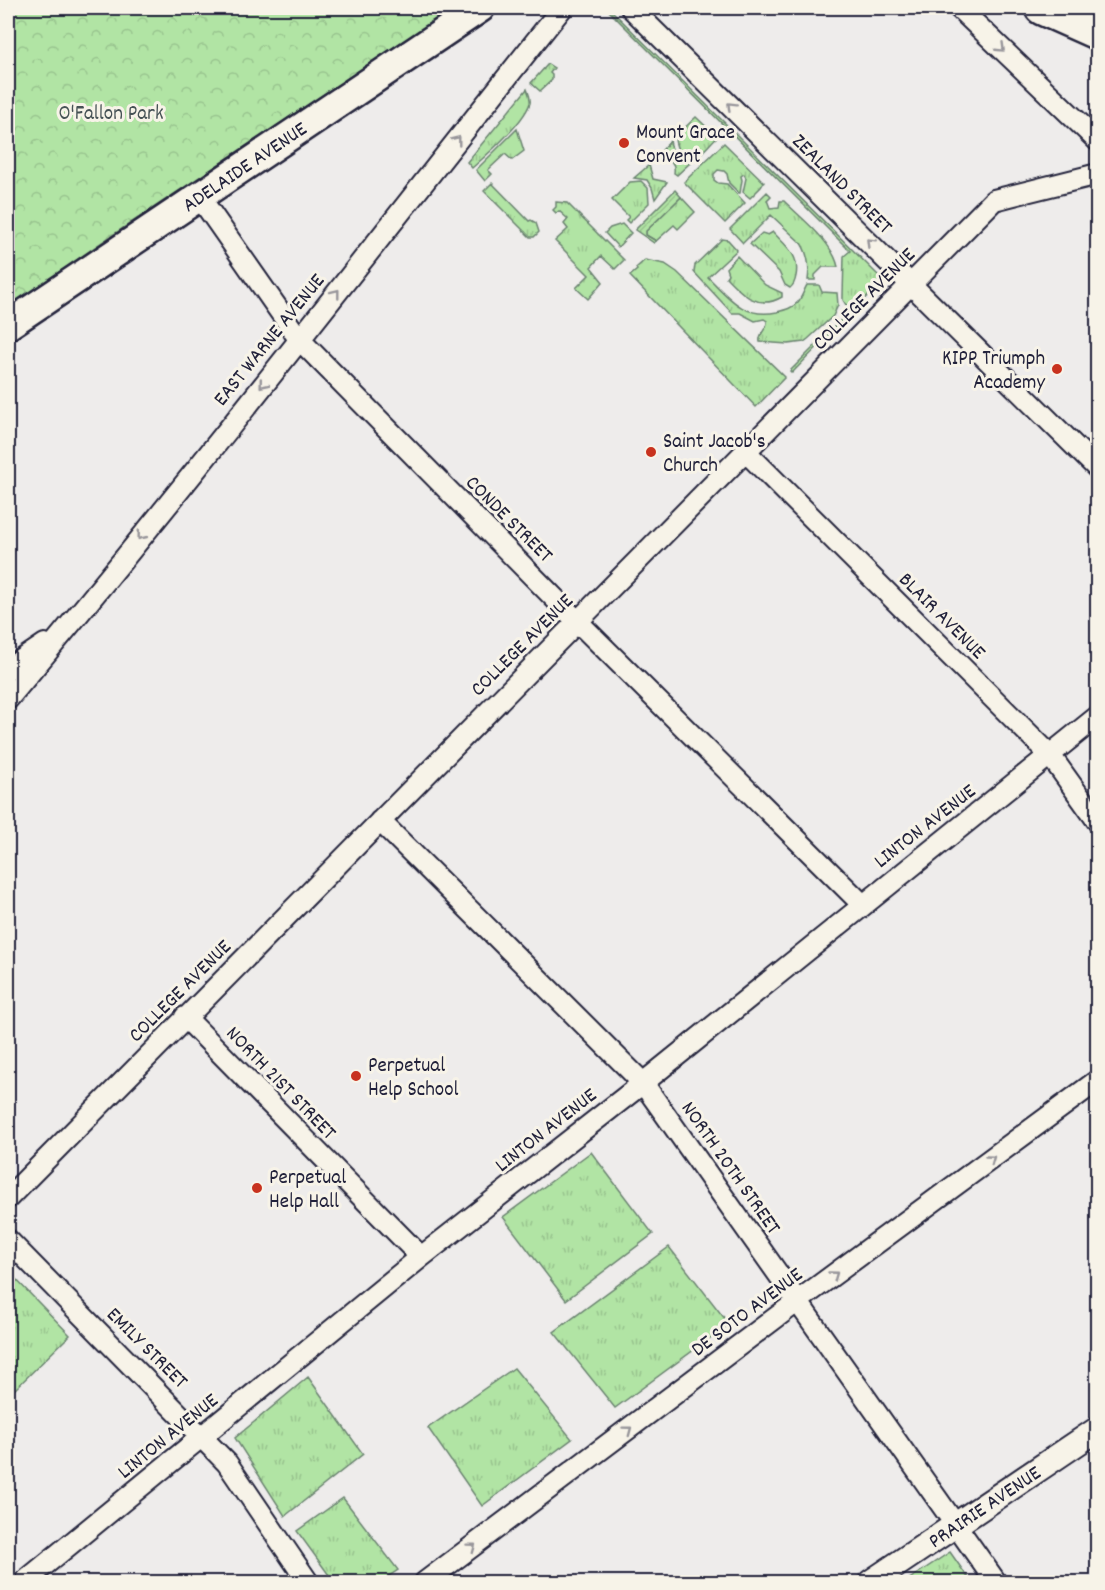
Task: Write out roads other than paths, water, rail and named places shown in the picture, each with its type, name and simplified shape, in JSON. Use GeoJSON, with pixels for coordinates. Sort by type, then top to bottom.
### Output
{"type":"FeatureCollection","features":[{"type":"Feature","properties":{"kind":"highway"},"geometry":{"type":"LineString","coordinates":[[1042,8],[1098,33]]}},
{"type":"Feature","properties":{"kind":"main road","name":"ADELAIDE AVENUE"},"geometry":{"type":"LineString","coordinates":[[8,325],[480,8]]}},
{"type":"Feature","properties":{"kind":"street","name":"EAST WARNE AVENUE"},"geometry":{"type":"LineString","coordinates":[[8,699],[299,339],[562,8]]}},
{"type":"Feature","properties":{"kind":"street","name":"ZEALAND STREET"},"geometry":{"type":"LineString","coordinates":[[631,8],[1098,469]]}},
{"type":"Feature","properties":{"kind":"street"},"geometry":{"type":"LineString","coordinates":[[959,8],[1098,141]]}},
{"type":"Feature","properties":{"kind":"street","name":"COLLEGE AVENUE"},"geometry":{"type":"LineString","coordinates":[[8,1198],[994,200],[1098,174]]}},
{"type":"Feature","properties":{"kind":"street","name":"CONDE STREET"},"geometry":{"type":"LineString","coordinates":[[199,196],[299,339],[577,621],[862,904]]}},
{"type":"Feature","properties":{"kind":"street","name":"BLAIR AVENUE"},"geometry":{"type":"LineString","coordinates":[[745,451],[1050,755],[1098,822]]}},
{"type":"Feature","properties":{"kind":"street"},"geometry":{"type":"LineString","coordinates":[[8,669],[65,630]]}},
{"type":"Feature","properties":{"kind":"street","name":"LINTON AVENUE"},"geometry":{"type":"LineString","coordinates":[[24,1582],[421,1257],[643,1083],[862,904],[1098,716]]}},
{"type":"Feature","properties":{"kind":"street","name":"NORTH 20TH STREET"},"geometry":{"type":"LineString","coordinates":[[380,821],[643,1083],[996,1582]]}},
{"type":"Feature","properties":{"kind":"street","name":"NORTH 21ST STREET"},"geometry":{"type":"LineString","coordinates":[[186,1017],[421,1257]]}},
{"type":"Feature","properties":{"kind":"street","name":"DE SOTO AVENUE"},"geometry":{"type":"LineString","coordinates":[[425,1582],[798,1301],[1098,1080]]}},
{"type":"Feature","properties":{"kind":"street","name":"EMILY STREET"},"geometry":{"type":"LineString","coordinates":[[8,1240],[226,1463],[308,1582]]}},
{"type":"Feature","properties":{"kind":"street","name":"PRAIRIE AVENUE"},"geometry":{"type":"LineString","coordinates":[[871,1582],[1098,1429]]}},
{"type":"Feature","properties":{"kind":"place","name":"Mount Grace Convent"},"geometry":{"type":"Point","coordinates":[624,143]}},
{"type":"Feature","properties":{"kind":"place","name":"KIPP Triumph Academy"},"geometry":{"type":"Point","coordinates":[1057,369]}},
{"type":"Feature","properties":{"kind":"place","name":"Saint Jacob's Church"},"geometry":{"type":"Point","coordinates":[651,452]}},
{"type":"Feature","properties":{"kind":"place","name":"Perpetual Help School"},"geometry":{"type":"Point","coordinates":[356,1076]}},
{"type":"Feature","properties":{"kind":"place","name":"Perpetual Help Hall"},"geometry":{"type":"Point","coordinates":[257,1188]}},
{"type":"Feature","properties":{"kind":"park label","name":"O'Fallon Park"},"geometry":{"type":"Point","coordinates":[111,112]}}]}
